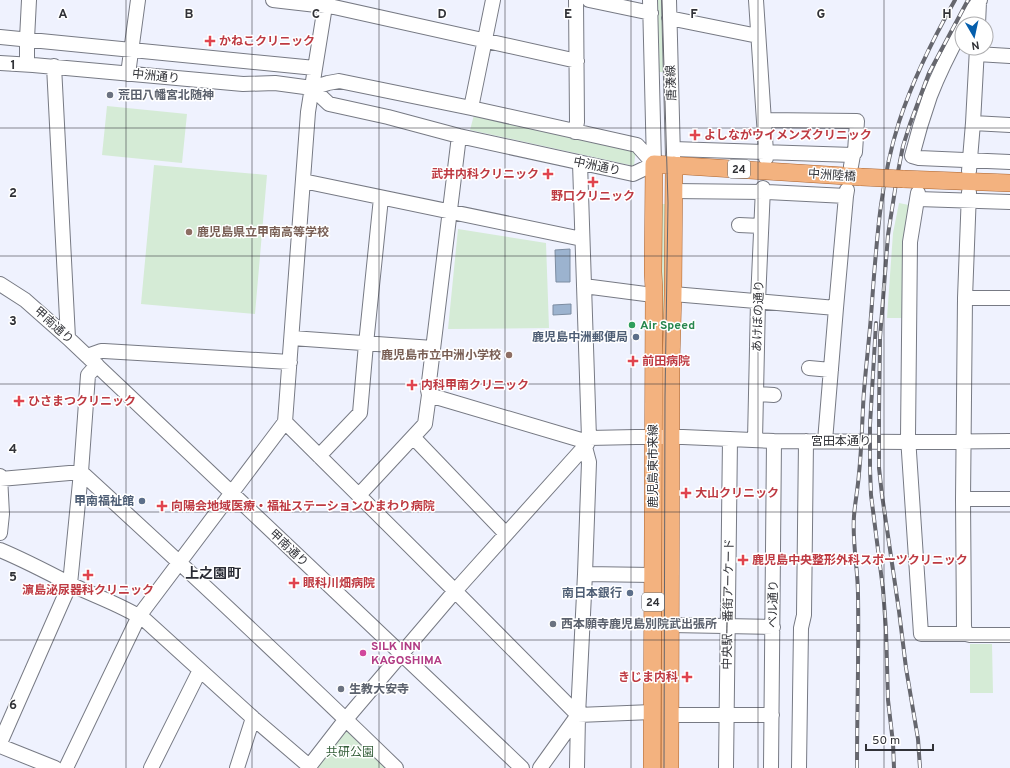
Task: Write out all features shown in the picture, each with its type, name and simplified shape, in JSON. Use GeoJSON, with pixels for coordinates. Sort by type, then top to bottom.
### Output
{"type":"FeatureCollection","features":[{"type":"Feature","properties":{"kind":"main road","name":"中洲陸橋"},"geometry":{"type":"LineString","coordinates":[[654,164],[673,157],[855,166],[903,179],[1010,183]]}},
{"type":"Feature","properties":{"kind":"main road","name":"鹿児島東市来線"},"geometry":{"type":"LineString","coordinates":[[670,768],[673,157]]}},
{"type":"Feature","properties":{"kind":"main road","name":"鹿児島東市来線"},"geometry":{"type":"LineString","coordinates":[[652,768],[654,164]]}},
{"type":"Feature","properties":{"kind":"street"},"geometry":{"type":"LineString","coordinates":[[28,64],[27,39],[29,0]]}},
{"type":"Feature","properties":{"kind":"street"},"geometry":{"type":"LineString","coordinates":[[128,74],[138,0]]}},
{"type":"Feature","properties":{"kind":"street"},"geometry":{"type":"LineString","coordinates":[[273,0],[325,3],[577,61]]}},
{"type":"Feature","properties":{"kind":"street"},"geometry":{"type":"LineString","coordinates":[[471,108],[493,0]]}},
{"type":"Feature","properties":{"kind":"street"},"geometry":{"type":"LineString","coordinates":[[575,132],[577,122],[576,0]]}},
{"type":"Feature","properties":{"kind":"street"},"geometry":{"type":"LineString","coordinates":[[589,0],[651,6]]}},
{"type":"Feature","properties":{"kind":"street","name":"唐湊線"},"geometry":{"type":"LineString","coordinates":[[669,0],[673,157]]}},
{"type":"Feature","properties":{"kind":"street"},"geometry":{"type":"LineString","coordinates":[[756,0],[766,155]]}},
{"type":"Feature","properties":{"kind":"street"},"geometry":{"type":"LineString","coordinates":[[969,16],[979,1]]}},
{"type":"Feature","properties":{"kind":"street"},"geometry":{"type":"LineString","coordinates":[[978,16],[979,1]]}},
{"type":"Feature","properties":{"kind":"street"},"geometry":{"type":"LineString","coordinates":[[66,768],[139,616],[285,422],[308,112],[325,3]]}},
{"type":"Feature","properties":{"kind":"street","name":"唐湊線"},"geometry":{"type":"LineString","coordinates":[[651,6],[654,164]]}},
{"type":"Feature","properties":{"kind":"street"},"geometry":{"type":"LineString","coordinates":[[669,18],[758,36]]}},
{"type":"Feature","properties":{"kind":"street"},"geometry":{"type":"LineString","coordinates":[[0,37],[315,68]]}},
{"type":"Feature","properties":{"kind":"street"},"geometry":{"type":"LineString","coordinates":[[954,44],[930,97],[918,131],[912,156],[919,164],[970,166],[1010,162]]}},
{"type":"Feature","properties":{"kind":"street"},"geometry":{"type":"LineString","coordinates":[[994,54],[1010,56]]}},
{"type":"Feature","properties":{"kind":"street"},"geometry":{"type":"LineString","coordinates":[[970,166],[977,56]]}},
{"type":"Feature","properties":{"kind":"street","name":"中洲通り"},"geometry":{"type":"LineString","coordinates":[[0,63],[54,66],[244,84],[275,83],[312,88],[339,81],[471,108],[638,145],[654,164],[633,174],[580,163],[459,136],[388,117],[330,104],[312,88]]}},
{"type":"Feature","properties":{"kind":"street"},"geometry":{"type":"LineString","coordinates":[[54,66],[68,338]]}},
{"type":"Feature","properties":{"kind":"street"},"geometry":{"type":"LineString","coordinates":[[673,157],[766,155],[855,166],[856,121],[764,120]]}},
{"type":"Feature","properties":{"kind":"street"},"geometry":{"type":"LineString","coordinates":[[973,123],[1010,125]]}},
{"type":"Feature","properties":{"kind":"street"},"geometry":{"type":"LineString","coordinates":[[359,495],[414,438],[425,424],[459,136]]}},
{"type":"Feature","properties":{"kind":"street"},"geometry":{"type":"LineString","coordinates":[[577,768],[589,462],[587,443],[580,163]]}},
{"type":"Feature","properties":{"kind":"street"},"geometry":{"type":"LineString","coordinates":[[303,181],[582,239]]}},
{"type":"Feature","properties":{"kind":"street"},"geometry":{"type":"LineString","coordinates":[[673,191],[762,190],[847,193],[825,441]]}},
{"type":"Feature","properties":{"kind":"street","name":"あけぼの通り"},"geometry":{"type":"LineString","coordinates":[[755,440],[762,190]]}},
{"type":"Feature","properties":{"kind":"street"},"geometry":{"type":"LineString","coordinates":[[1010,202],[968,196],[918,196],[910,242],[908,442],[921,634],[1010,635]]}},
{"type":"Feature","properties":{"kind":"street"},"geometry":{"type":"LineString","coordinates":[[966,634],[964,627],[963,499],[965,298],[968,196]]}},
{"type":"Feature","properties":{"kind":"street"},"geometry":{"type":"LineString","coordinates":[[318,456],[360,413],[381,198]]}},
{"type":"Feature","properties":{"kind":"street"},"geometry":{"type":"LineString","coordinates":[[739,225],[761,226]]}},
{"type":"Feature","properties":{"kind":"street","name":"甲南通り"},"geometry":{"type":"LineString","coordinates":[[0,284],[25,300],[68,338],[522,768]]}},
{"type":"Feature","properties":{"kind":"street"},"geometry":{"type":"LineString","coordinates":[[584,286],[653,295]]}},
{"type":"Feature","properties":{"kind":"street"},"geometry":{"type":"LineString","coordinates":[[673,294],[836,308]]}},
{"type":"Feature","properties":{"kind":"street"},"geometry":{"type":"LineString","coordinates":[[965,298],[1010,298]]}},
{"type":"Feature","properties":{"kind":"street"},"geometry":{"type":"LineString","coordinates":[[292,338],[433,348]]}},
{"type":"Feature","properties":{"kind":"street"},"geometry":{"type":"LineString","coordinates":[[0,743],[70,584],[82,472],[88,375],[92,361],[101,351],[104,351],[290,362]]}},
{"type":"Feature","properties":{"kind":"street"},"geometry":{"type":"LineString","coordinates":[[809,368],[831,370]]}},
{"type":"Feature","properties":{"kind":"street"},"geometry":{"type":"LineString","coordinates":[[756,394],[774,395]]}},
{"type":"Feature","properties":{"kind":"street","name":"宮田本通り"},"geometry":{"type":"LineString","coordinates":[[429,395],[587,443],[653,437],[774,441],[1010,442]]}},
{"type":"Feature","properties":{"kind":"street"},"geometry":{"type":"LineString","coordinates":[[285,422],[578,715],[652,712]]}},
{"type":"Feature","properties":{"kind":"street"},"geometry":{"type":"LineString","coordinates":[[414,438],[506,534]]}},
{"type":"Feature","properties":{"kind":"street","name":"中央駅一番街アーケード"},"geometry":{"type":"LineString","coordinates":[[726,768],[730,439]]}},
{"type":"Feature","properties":{"kind":"street","name":"ベル通り"},"geometry":{"type":"LineString","coordinates":[[772,768],[774,441]]}},
{"type":"Feature","properties":{"kind":"street"},"geometry":{"type":"LineString","coordinates":[[799,768],[801,628],[804,615],[806,441]]}},
{"type":"Feature","properties":{"kind":"street"},"geometry":{"type":"LineString","coordinates":[[0,550],[18,557],[70,584],[146,620],[309,767],[346,719],[455,591],[587,443]]}},
{"type":"Feature","properties":{"kind":"street"},"geometry":{"type":"LineString","coordinates":[[0,480],[82,472],[346,719],[396,768]]}},
{"type":"Feature","properties":{"kind":"street"},"geometry":{"type":"LineString","coordinates":[[0,476],[0,533]]}},
{"type":"Feature","properties":{"kind":"street"},"geometry":{"type":"LineString","coordinates":[[963,499],[1010,499]]}},
{"type":"Feature","properties":{"kind":"street"},"geometry":{"type":"LineString","coordinates":[[585,574],[653,575]]}},
{"type":"Feature","properties":{"kind":"street"},"geometry":{"type":"LineString","coordinates":[[671,625],[772,627]]}},
{"type":"Feature","properties":{"kind":"street"},"geometry":{"type":"LineString","coordinates":[[151,768],[200,670]]}},
{"type":"Feature","properties":{"kind":"street"},"geometry":{"type":"LineString","coordinates":[[540,768],[578,715]]}},
{"type":"Feature","properties":{"kind":"street"},"geometry":{"type":"LineString","coordinates":[[670,715],[772,715]]}},
{"type":"Feature","properties":{"kind":"street"},"geometry":{"type":"LineString","coordinates":[[236,768],[253,718]]}},
{"type":"Feature","properties":{"kind":"street"},"geometry":{"type":"LineString","coordinates":[[0,746],[55,768]]}},
{"type":"Feature","properties":{"kind":"green space"},"geometry":{"type":"Polygon","coordinates":[[[654,0],[664,0],[665,72],[656,72],[654,0]]]}},
{"type":"Feature","properties":{"kind":"green space"},"geometry":{"type":"Polygon","coordinates":[[[107,106],[187,114],[182,163],[102,155],[107,106]]]}},
{"type":"Feature","properties":{"kind":"green space"},"geometry":{"type":"Polygon","coordinates":[[[475,111],[636,148],[634,166],[470,130],[475,111]]]}},
{"type":"Feature","properties":{"kind":"green space"},"geometry":{"type":"Polygon","coordinates":[[[154,165],[267,175],[255,314],[141,304],[154,165]]]}},
{"type":"Feature","properties":{"kind":"green space"},"geometry":{"type":"Polygon","coordinates":[[[899,203],[914,206],[906,318],[887,318],[893,233],[899,203]]]}},
{"type":"Feature","properties":{"kind":"green space"},"geometry":{"type":"Polygon","coordinates":[[[660,204],[670,204],[666,417],[657,417],[660,204]]]}},
{"type":"Feature","properties":{"kind":"green space"},"geometry":{"type":"Polygon","coordinates":[[[458,229],[546,243],[549,328],[448,329],[458,229]]]}},
{"type":"Feature","properties":{"kind":"green space"},"geometry":{"type":"Polygon","coordinates":[[[970,644],[992,644],[993,693],[970,693],[970,644]]]}},
{"type":"Feature","properties":{"kind":"green space","name":"共研公園"},"geometry":{"type":"Polygon","coordinates":[[[347,730],[389,768],[317,768],[347,730]]]}},
{"type":"Feature","properties":{"kind":"water"},"geometry":{"type":"Polygon","coordinates":[[[570,249],[570,282],[556,282],[555,250],[570,249]]]}},
{"type":"Feature","properties":{"kind":"water"},"geometry":{"type":"Polygon","coordinates":[[[571,304],[571,314],[553,315],[553,305],[571,304]]]}},
{"type":"Feature","properties":{"kind":"tram line"},"geometry":{"type":"LineString","coordinates":[[662,0],[668,203],[665,397],[664,768]]}},
{"type":"Feature","properties":{"kind":"railway"},"geometry":{"type":"LineString","coordinates":[[857,768],[858,595],[854,546],[854,511],[860,463],[864,391],[879,218],[887,169],[899,122],[924,60],[955,0]]}},
{"type":"Feature","properties":{"kind":"railway"},"geometry":{"type":"LineString","coordinates":[[920,768],[918,739],[906,668],[879,468],[880,338],[888,235],[903,146],[929,73],[968,0]]}},
{"type":"Feature","properties":{"kind":"railway"},"geometry":{"type":"LineString","coordinates":[[876,323],[870,425],[871,495],[883,589],[888,700],[893,743],[894,768]]}},
{"type":"Feature","properties":{"kind":"place","name":"かねこクリニック"},"geometry":{"type":"Point","coordinates":[210,41]}},
{"type":"Feature","properties":{"kind":"place","name":"荒田八幡宮北随神"},"geometry":{"type":"Point","coordinates":[110,95]}},
{"type":"Feature","properties":{"kind":"place","name":"よしながウイメンズクリニック"},"geometry":{"type":"Point","coordinates":[695,135]}},
{"type":"Feature","properties":{"kind":"place","name":"武井内科クリニック"},"geometry":{"type":"Point","coordinates":[548,174]}},
{"type":"Feature","properties":{"kind":"place","name":"野口クリニック"},"geometry":{"type":"Point","coordinates":[593,182]}},
{"type":"Feature","properties":{"kind":"place","name":"鹿児島県立甲南高等学校"},"geometry":{"type":"Point","coordinates":[189,232]}},
{"type":"Feature","properties":{"kind":"place","name":"Air Speed"},"geometry":{"type":"Point","coordinates":[632,325]}},
{"type":"Feature","properties":{"kind":"place","name":"鹿児島中洲郵便局"},"geometry":{"type":"Point","coordinates":[636,337]}},
{"type":"Feature","properties":{"kind":"place","name":"鹿児島市立中洲小学校"},"geometry":{"type":"Point","coordinates":[509,355]}},
{"type":"Feature","properties":{"kind":"place","name":"前田病院"},"geometry":{"type":"Point","coordinates":[633,361]}},
{"type":"Feature","properties":{"kind":"place","name":"内科甲南クリニック"},"geometry":{"type":"Point","coordinates":[412,385]}},
{"type":"Feature","properties":{"kind":"place","name":"ひさまつクリニック"},"geometry":{"type":"Point","coordinates":[19,401]}},
{"type":"Feature","properties":{"kind":"place","name":"大山クリニック"},"geometry":{"type":"Point","coordinates":[686,493]}},
{"type":"Feature","properties":{"kind":"place","name":"甲南福祉館"},"geometry":{"type":"Point","coordinates":[142,501]}},
{"type":"Feature","properties":{"kind":"place","name":"向陽会地域医療・福祉ステーションひまわり病院"},"geometry":{"type":"Point","coordinates":[162,506]}},
{"type":"Feature","properties":{"kind":"place","name":"鹿児島中央整形外科スポーツクリニック"},"geometry":{"type":"Point","coordinates":[743,560]}},
{"type":"Feature","properties":{"kind":"place","name":"濵島泌尿器科クリニック"},"geometry":{"type":"Point","coordinates":[88,575]}},
{"type":"Feature","properties":{"kind":"place","name":"眼科川畑病院"},"geometry":{"type":"Point","coordinates":[294,583]}},
{"type":"Feature","properties":{"kind":"place","name":"南日本銀行"},"geometry":{"type":"Point","coordinates":[630,593]}},
{"type":"Feature","properties":{"kind":"place","name":"西本願寺鹿児島別院武出張所"},"geometry":{"type":"Point","coordinates":[553,624]}},
{"type":"Feature","properties":{"kind":"place","name":"SILK INN KAGOSHIMA"},"geometry":{"type":"Point","coordinates":[363,653]}},
{"type":"Feature","properties":{"kind":"place","name":"きじま内科"},"geometry":{"type":"Point","coordinates":[687,677]}},
{"type":"Feature","properties":{"kind":"place","name":"生教大安寺"},"geometry":{"type":"Point","coordinates":[341,689]}},
{"type":"Feature","properties":{"kind":"district","name":"上之園町"},"geometry":{"type":"Point","coordinates":[213,573]}}]}
